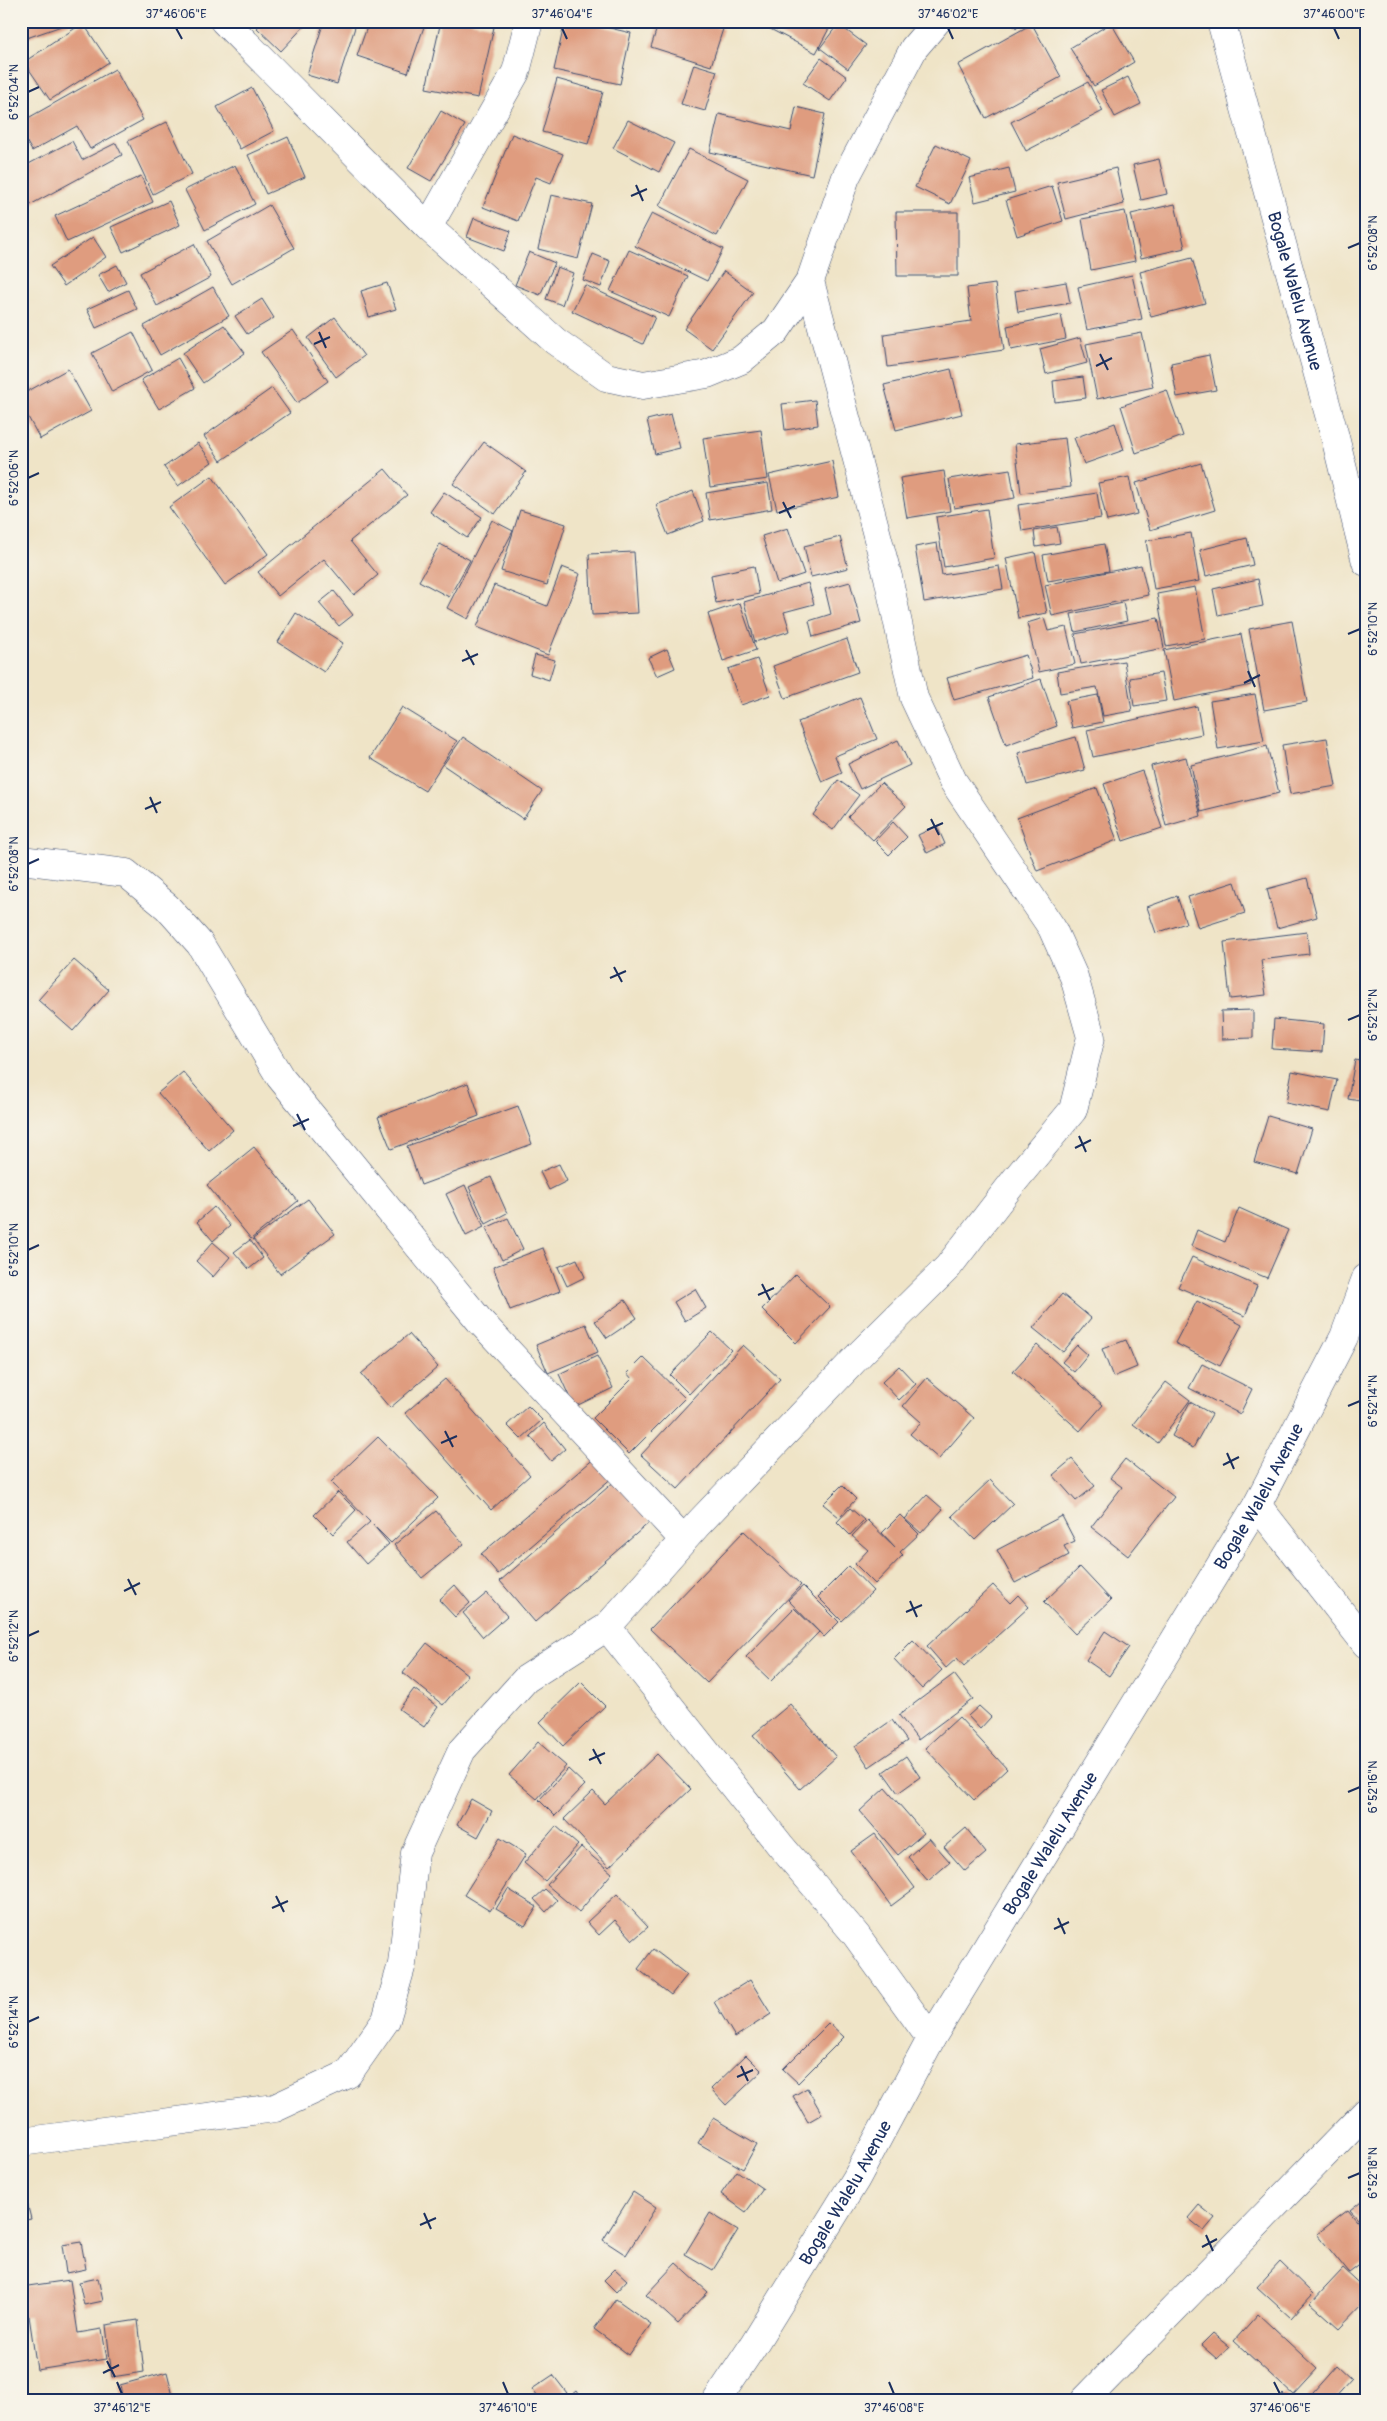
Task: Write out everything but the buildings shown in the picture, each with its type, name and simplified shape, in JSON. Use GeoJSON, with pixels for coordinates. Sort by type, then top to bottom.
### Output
{"type":"FeatureCollection","features":[{"type":"Feature","properties":{"kind":"main road"},"geometry":{"type":"LineString","coordinates":[[224,21],[428,227],[555,342],[606,377],[642,385],[707,374],[741,360],[776,331],[810,282],[846,177],[914,48],[937,21]]}},
{"type":"Feature","properties":{"kind":"main road"},"geometry":{"type":"LineString","coordinates":[[428,227],[516,72],[529,21]]}},
{"type":"Feature","properties":{"kind":"main road","name":"Bogale Walelu Avenue"},"geometry":{"type":"LineString","coordinates":[[1221,21],[1334,433],[1366,562]]}},
{"type":"Feature","properties":{"kind":"main road"},"geometry":{"type":"LineString","coordinates":[[21,2142],[275,2108],[348,2074],[386,2020],[402,1964],[415,1853],[462,1750],[526,1679],[607,1627],[684,1540],[862,1352],[948,1267],[1015,1180],[1073,1110],[1091,1037],[1074,978],[1052,928],[953,781],[914,698],[888,577],[810,282]]}},
{"type":"Feature","properties":{"kind":"main road"},"geometry":{"type":"LineString","coordinates":[[21,860],[126,873],[167,907],[200,944],[280,1077],[472,1312],[684,1540]]}},
{"type":"Feature","properties":{"kind":"main road","name":"Bogale Walelu Avenue"},"geometry":{"type":"LineString","coordinates":[[716,2400],[753,2346],[856,2179],[930,2039],[1257,1505],[1344,1337],[1366,1278]]}},
{"type":"Feature","properties":{"kind":"main road"},"geometry":{"type":"LineString","coordinates":[[1257,1505],[1366,1644]]}},
{"type":"Feature","properties":{"kind":"main road"},"geometry":{"type":"LineString","coordinates":[[607,1627],[780,1845],[856,1935],[930,2039]]}},
{"type":"Feature","properties":{"kind":"main road"},"geometry":{"type":"LineString","coordinates":[[1085,2400],[1366,2112]]}}]}
